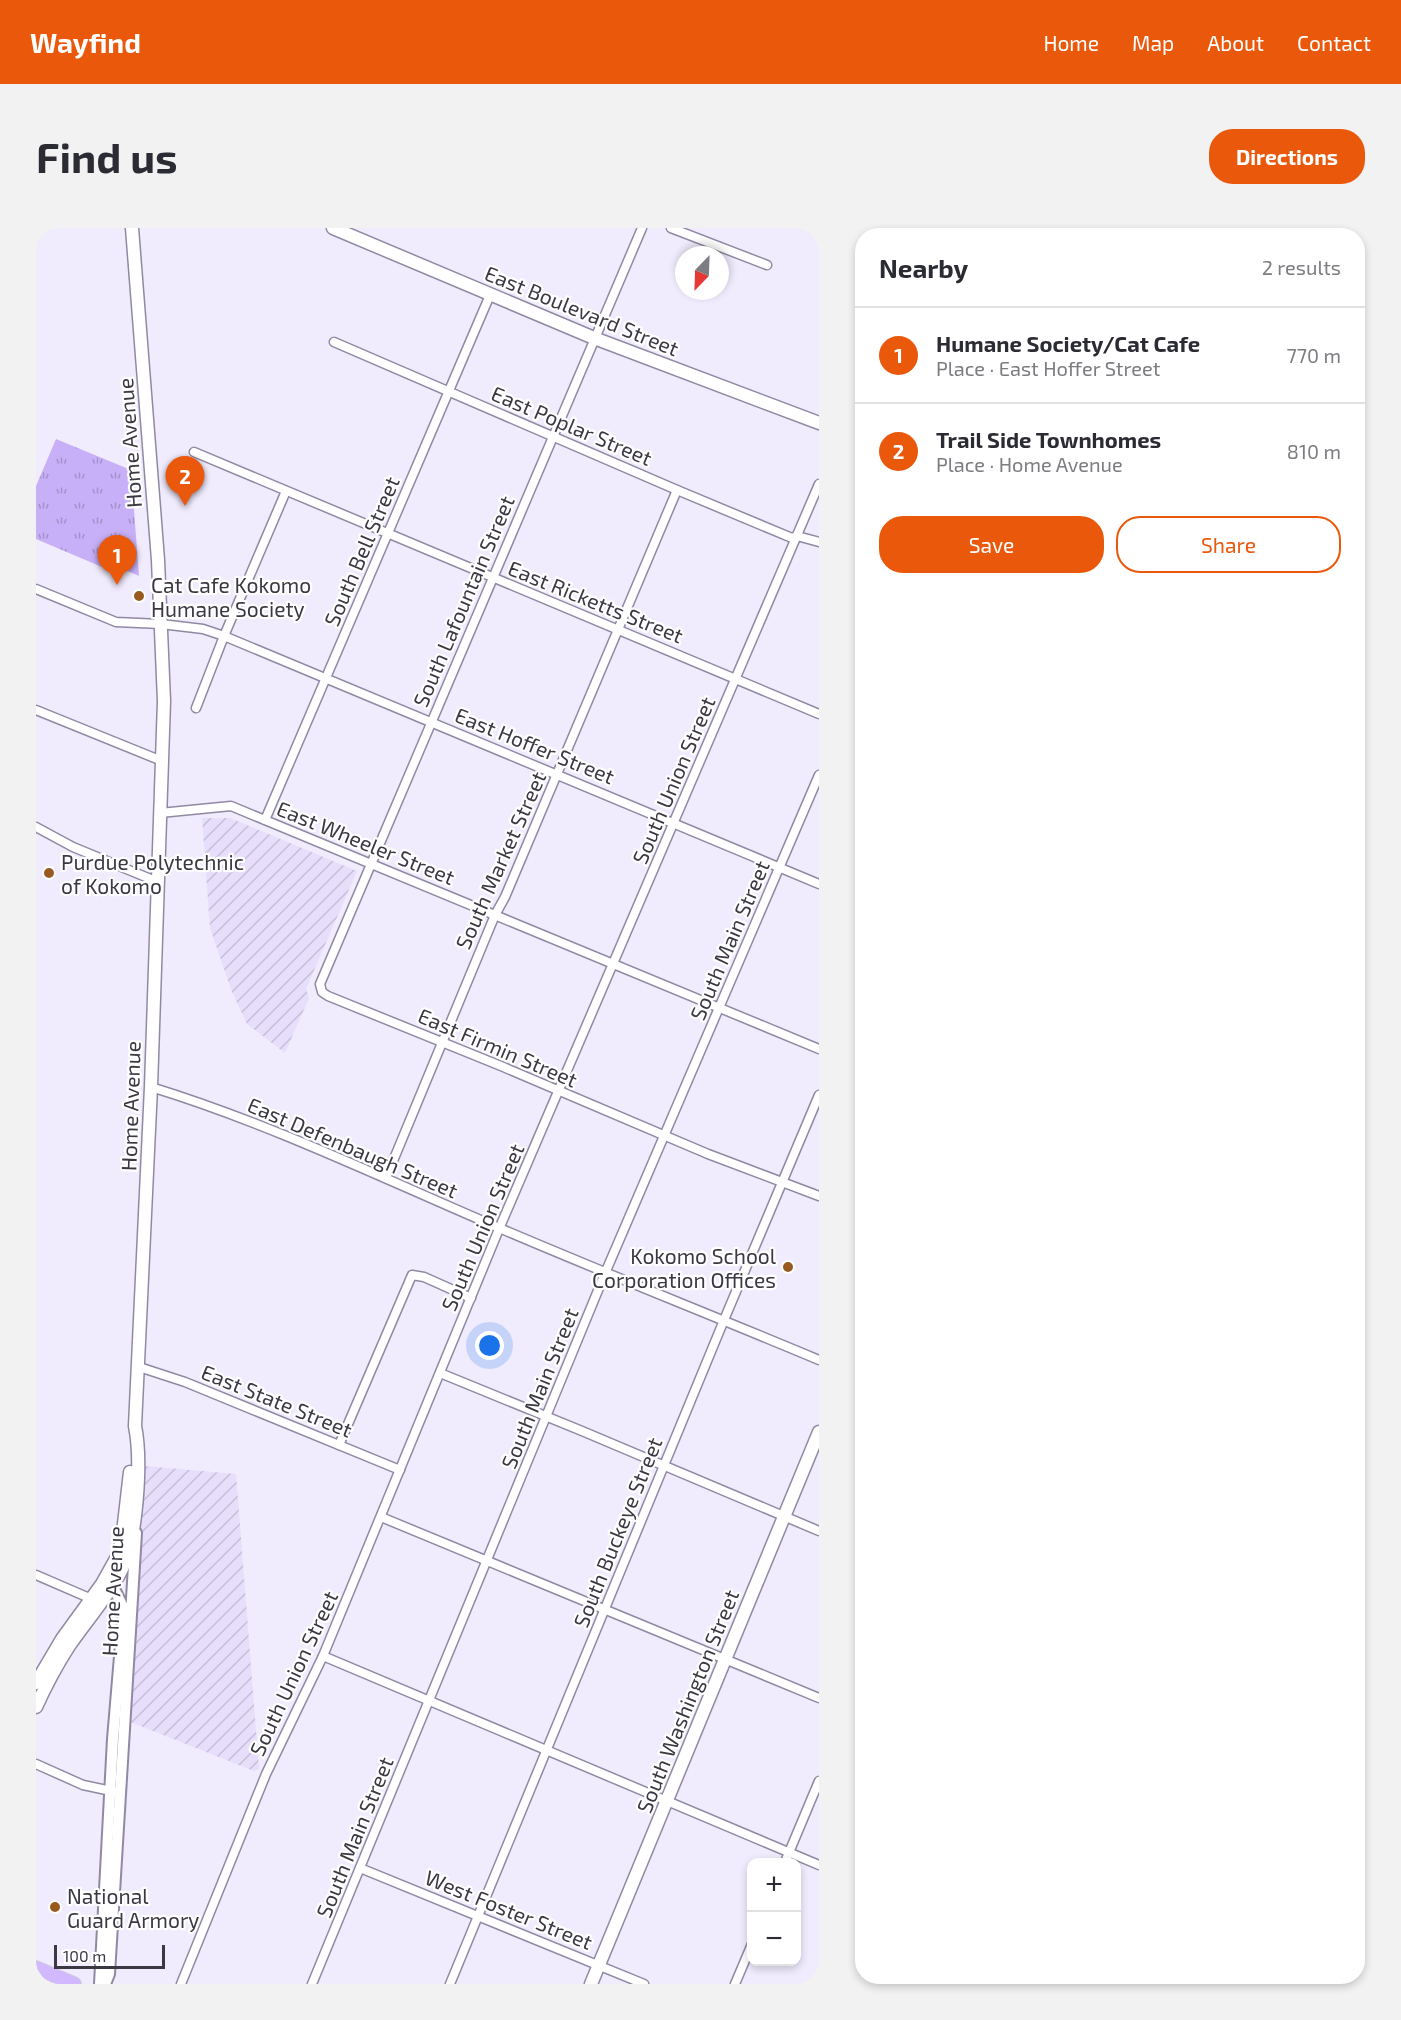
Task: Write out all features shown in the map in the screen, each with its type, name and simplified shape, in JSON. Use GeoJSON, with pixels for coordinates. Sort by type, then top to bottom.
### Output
{"type":"FeatureCollection","features":[{"type":"Feature","properties":{"kind":"main road","name":"Home Avenue"},"geometry":{"type":"LineString","coordinates":[[132,228],[161,624],[164,701],[151,1088],[135,1426],[138,1442],[135,1517]]}},
{"type":"Feature","properties":{"kind":"main road","name":"East Boulevard Street"},"geometry":{"type":"LineString","coordinates":[[333,228],[594,338],[819,423]]}},
{"type":"Feature","properties":{"kind":"main road"},"geometry":{"type":"LineString","coordinates":[[110,1580],[122,1541],[135,1426]]}},
{"type":"Feature","properties":{"kind":"main road","name":"South Washington Street"},"geometry":{"type":"LineString","coordinates":[[591,1984],[819,1432]]}},
{"type":"Feature","properties":{"kind":"main road"},"geometry":{"type":"LineString","coordinates":[[36,1707],[49,1678],[95,1601],[126,1560],[135,1517]]}},
{"type":"Feature","properties":{"kind":"main road"},"geometry":{"type":"LineString","coordinates":[[36,1683],[62,1639],[95,1601]]}},
{"type":"Feature","properties":{"kind":"main road"},"geometry":{"type":"LineString","coordinates":[[39,1969],[74,1984]]}},
{"type":"Feature","properties":{"kind":"street","name":"South Lafountain Street"},"geometry":{"type":"LineString","coordinates":[[321,988],[320,984],[431,721],[642,228]]}},
{"type":"Feature","properties":{"kind":"street"},"geometry":{"type":"LineString","coordinates":[[671,228],[767,265]]}},
{"type":"Feature","properties":{"kind":"street","name":"South Bell Street"},"geometry":{"type":"LineString","coordinates":[[265,820],[490,295]]}},
{"type":"Feature","properties":{"kind":"street","name":"East Poplar Street"},"geometry":{"type":"LineString","coordinates":[[334,342],[677,490],[792,537],[819,542]]}},
{"type":"Feature","properties":{"kind":"street","name":"East Ricketts Street"},"geometry":{"type":"LineString","coordinates":[[194,452],[819,714]]}},
{"type":"Feature","properties":{"kind":"street","name":"South Union Street"},"geometry":{"type":"LineString","coordinates":[[181,1984],[265,1777],[323,1656],[500,1228],[819,484]]}},
{"type":"Feature","properties":{"kind":"street","name":"South Market Street"},"geometry":{"type":"LineString","coordinates":[[386,1178],[441,1042],[495,915],[505,897],[677,490]]}},
{"type":"Feature","properties":{"kind":"street"},"geometry":{"type":"LineString","coordinates":[[196,708],[286,491]]}},
{"type":"Feature","properties":{"kind":"street","name":"East Hoffer Street"},"geometry":{"type":"LineString","coordinates":[[36,589],[117,622],[203,629],[224,636],[819,884]]}},
{"type":"Feature","properties":{"kind":"street"},"geometry":{"type":"LineString","coordinates":[[36,710],[162,761]]}},
{"type":"Feature","properties":{"kind":"street","name":"South Main Street"},"geometry":{"type":"LineString","coordinates":[[312,1984],[606,1271],[819,775]]}},
{"type":"Feature","properties":{"kind":"street","name":"East Wheeler Street"},"geometry":{"type":"LineString","coordinates":[[160,813],[231,806],[819,1049]]}},
{"type":"Feature","properties":{"kind":"street"},"geometry":{"type":"LineString","coordinates":[[36,827],[73,847],[158,882]]}},
{"type":"Feature","properties":{"kind":"street","name":"East Firmin Street"},"geometry":{"type":"LineString","coordinates":[[321,988],[328,996],[664,1136],[819,1196]]}},
{"type":"Feature","properties":{"kind":"street","name":"East Defenbaugh Street"},"geometry":{"type":"LineString","coordinates":[[151,1088],[216,1109],[318,1149],[500,1228],[819,1359]]}},
{"type":"Feature","properties":{"kind":"street","name":"South Buckeye Street"},"geometry":{"type":"LineString","coordinates":[[450,1984],[663,1466],[819,1095]]}},
{"type":"Feature","properties":{"kind":"street"},"geometry":{"type":"LineString","coordinates":[[339,1445],[412,1275],[424,1277],[471,1298]]}},
{"type":"Feature","properties":{"kind":"street","name":"East State Street"},"geometry":{"type":"LineString","coordinates":[[139,1367],[185,1382],[400,1470]]}},
{"type":"Feature","properties":{"kind":"street"},"geometry":{"type":"LineString","coordinates":[[440,1373],[819,1531]]}},
{"type":"Feature","properties":{"kind":"street","name":"Home Avenue"},"geometry":{"type":"LineString","coordinates":[[100,1984],[136,1547],[135,1517]]}},
{"type":"Feature","properties":{"kind":"street"},"geometry":{"type":"LineString","coordinates":[[381,1517],[819,1698]]}},
{"type":"Feature","properties":{"kind":"street"},"geometry":{"type":"LineString","coordinates":[[36,1575],[95,1601]]}},
{"type":"Feature","properties":{"kind":"street","name":"Home Avenue"},"geometry":{"type":"LineString","coordinates":[[105,1984],[109,1974],[117,1685],[124,1609],[110,1580]]}},
{"type":"Feature","properties":{"kind":"street"},"geometry":{"type":"LineString","coordinates":[[323,1656],[819,1864]]}},
{"type":"Feature","properties":{"kind":"street"},"geometry":{"type":"LineString","coordinates":[[36,1764],[84,1785],[115,1791]]}},
{"type":"Feature","properties":{"kind":"street"},"geometry":{"type":"LineString","coordinates":[[787,1858],[819,1781]]}},
{"type":"Feature","properties":{"kind":"street","name":"West Foster Street"},"geometry":{"type":"LineString","coordinates":[[360,1868],[644,1984]]}},
{"type":"Feature","properties":{"kind":"street"},"geometry":{"type":"LineString","coordinates":[[735,1984],[747,1956]]}},
{"type":"Feature","properties":{"kind":"street"},"geometry":{"type":"LineString","coordinates":[[36,1984],[39,1969]]}},
{"type":"Feature","properties":{"kind":"shaded area"},"geometry":{"type":"Polygon","coordinates":[[[202,818],[230,818],[357,871],[306,989],[309,998],[285,1053],[247,1024],[232,992],[210,928],[202,818]]]}},
{"type":"Feature","properties":{"kind":"shaded area"},"geometry":{"type":"Polygon","coordinates":[[[144,1466],[236,1474],[259,1769],[254,1771],[128,1721],[144,1466]]]}},
{"type":"Feature","properties":{"kind":"green space"},"geometry":{"type":"Polygon","coordinates":[[[56,439],[131,470],[139,576],[112,564],[109,570],[36,539],[36,486],[56,439]]]}},
{"type":"Feature","properties":{"kind":"place","name":"Trail Side Townhomes"},"geometry":{"type":"Point","coordinates":[185,506]}},
{"type":"Feature","properties":{"kind":"place","name":"Humane Society/Cat Cafe"},"geometry":{"type":"Point","coordinates":[117,585]}},
{"type":"Feature","properties":{"kind":"place","name":"Cat Cafe Kokomo Humane Society"},"geometry":{"type":"Point","coordinates":[139,596]}},
{"type":"Feature","properties":{"kind":"place","name":"Purdue Polytechnic of Kokomo"},"geometry":{"type":"Point","coordinates":[49,873]}},
{"type":"Feature","properties":{"kind":"place","name":"Kokomo School Corporation Offices"},"geometry":{"type":"Point","coordinates":[788,1267]}},
{"type":"Feature","properties":{"kind":"place","name":"National Guard Armory"},"geometry":{"type":"Point","coordinates":[55,1907]}}]}
